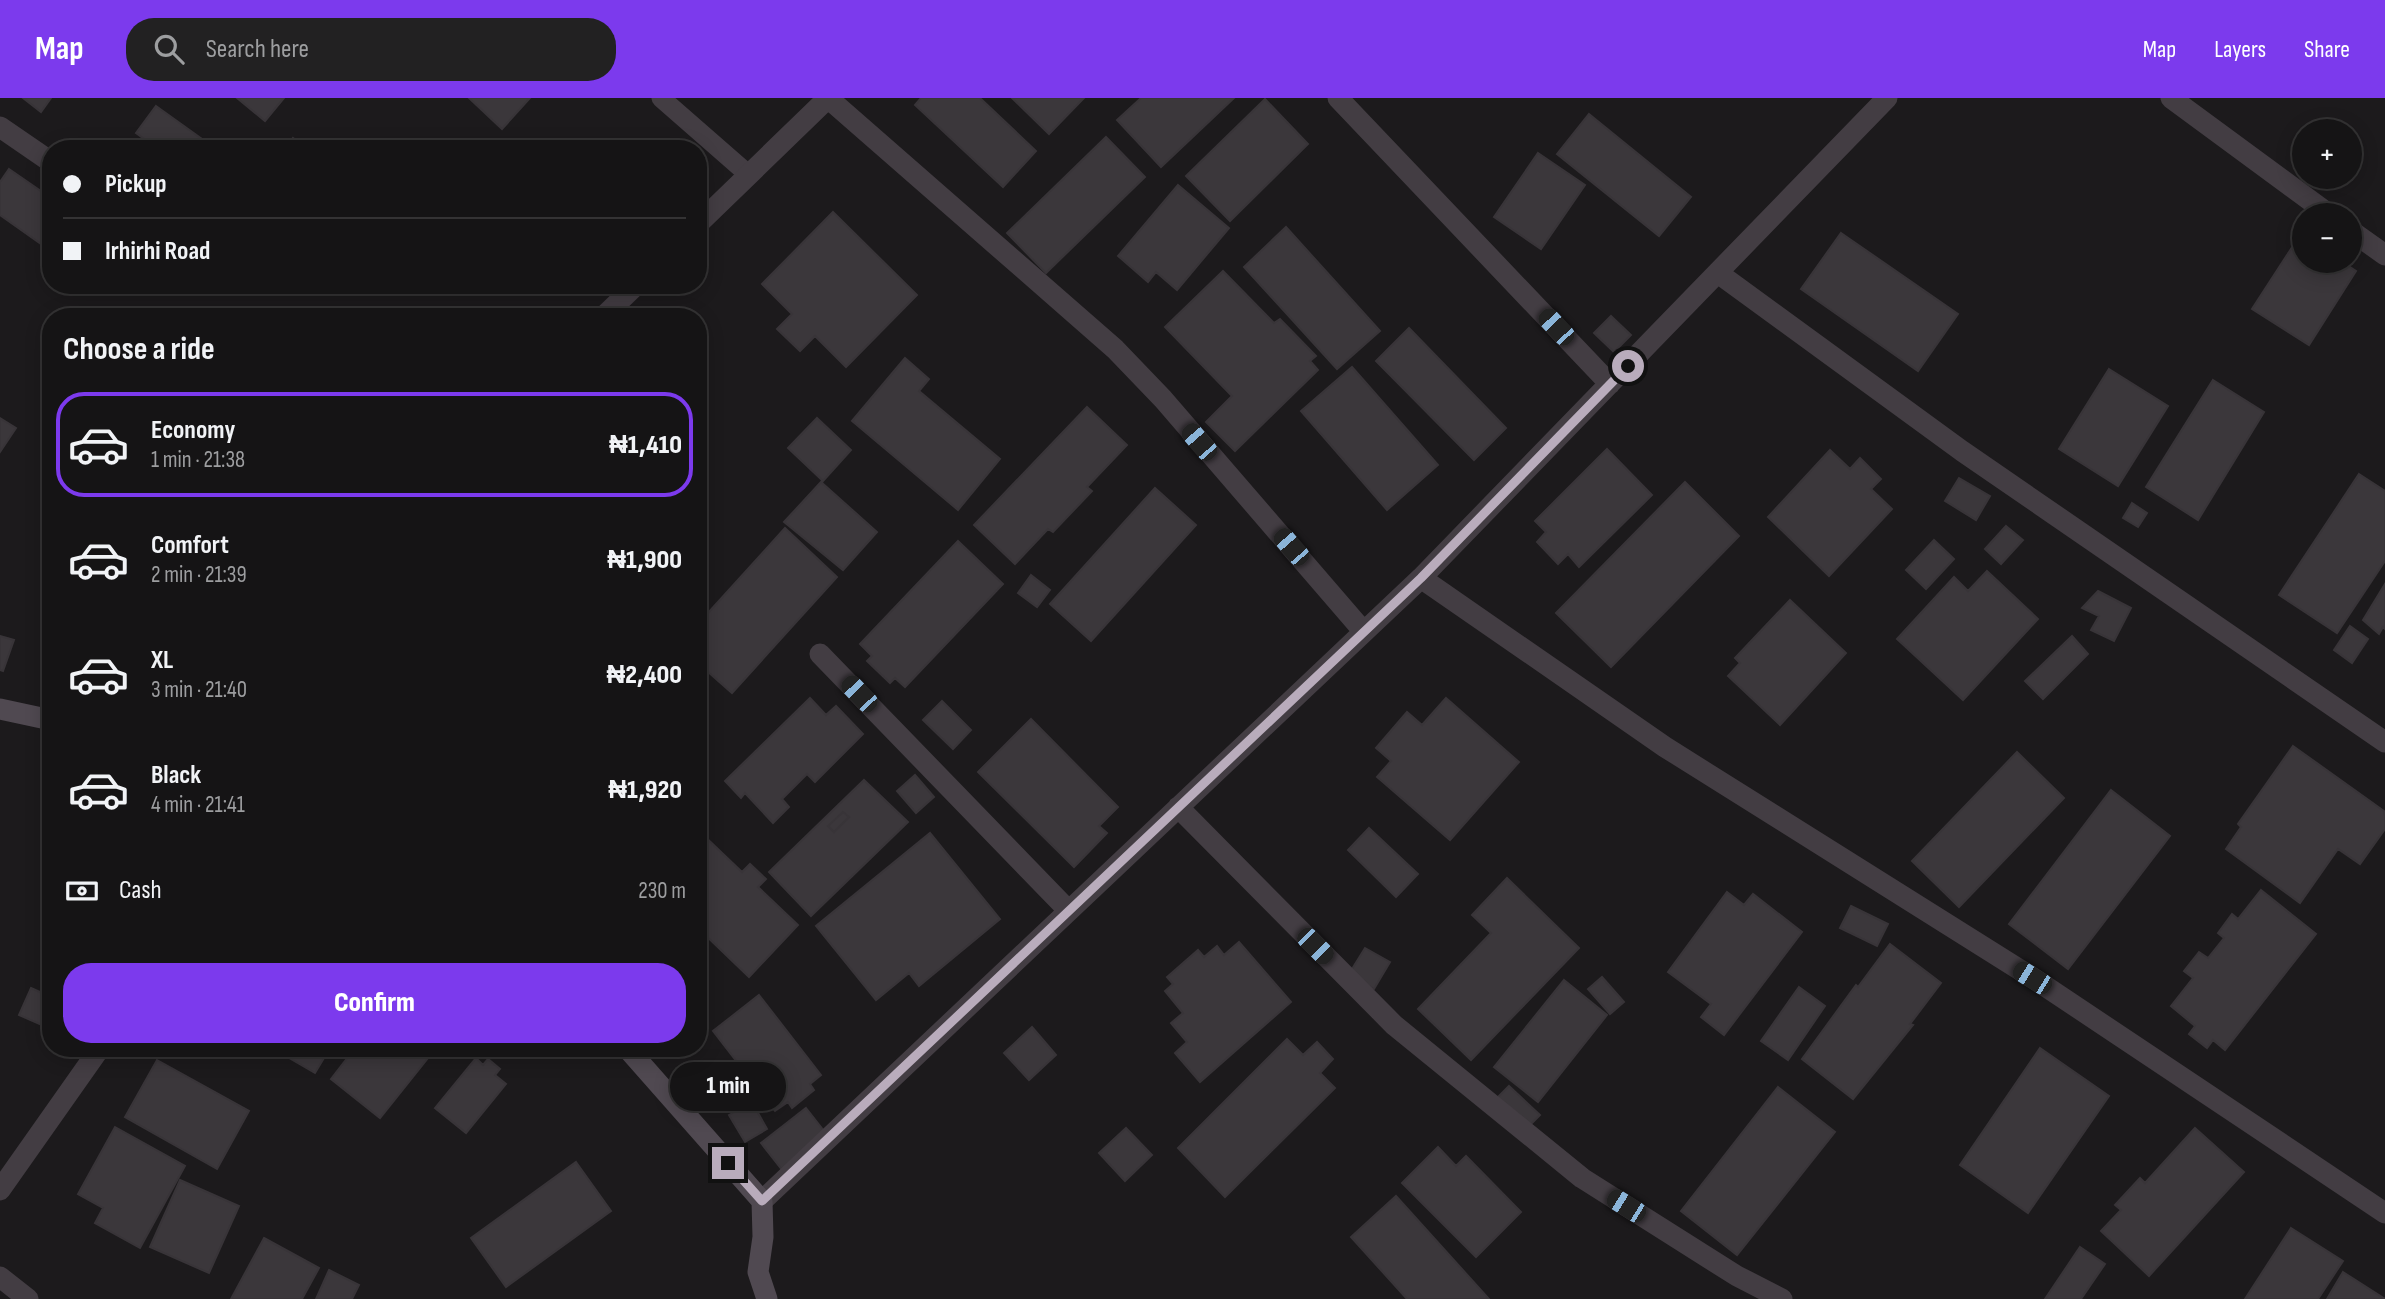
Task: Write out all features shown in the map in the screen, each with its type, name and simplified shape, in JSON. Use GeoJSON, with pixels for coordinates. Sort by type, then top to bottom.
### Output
{"type":"FeatureCollection","features":[{"type":"Feature","properties":{"kind":"street"},"geometry":{"type":"LineString","coordinates":[[707,216],[828,98],[1115,349],[1163,399],[1364,632]]}},
{"type":"Feature","properties":{"kind":"street"},"geometry":{"type":"LineString","coordinates":[[1338,98],[1610,384]]}},
{"type":"Feature","properties":{"kind":"street"},"geometry":{"type":"LineString","coordinates":[[2171,98],[2314,203]]}},
{"type":"Feature","properties":{"kind":"street"},"geometry":{"type":"LineString","coordinates":[[762,1201],[1421,578],[1718,273],[1873,103]]}},
{"type":"Feature","properties":{"kind":"street"},"geometry":{"type":"LineString","coordinates":[[0,127],[42,156]]}},
{"type":"Feature","properties":{"kind":"street"},"geometry":{"type":"LineString","coordinates":[[2362,239],[2385,255]]}},
{"type":"Feature","properties":{"kind":"street"},"geometry":{"type":"LineString","coordinates":[[1718,273],[1973,459],[2385,742]]}},
{"type":"Feature","properties":{"kind":"street"},"geometry":{"type":"LineString","coordinates":[[612,308],[627,294]]}},
{"type":"Feature","properties":{"kind":"street"},"geometry":{"type":"LineString","coordinates":[[1421,578],[1665,747],[2032,978],[2385,1213]]}},
{"type":"Feature","properties":{"kind":"street"},"geometry":{"type":"LineString","coordinates":[[820,654],[1068,910]]}},
{"type":"Feature","properties":{"kind":"street"},"geometry":{"type":"LineString","coordinates":[[0,709],[42,718]]}},
{"type":"Feature","properties":{"kind":"street"},"geometry":{"type":"LineString","coordinates":[[1178,807],[1394,1025],[1571,1170],[1737,1276],[1782,1299]]}},
{"type":"Feature","properties":{"kind":"street"},"geometry":{"type":"LineString","coordinates":[[0,1190],[94,1057]]}},
{"type":"Feature","properties":{"kind":"street"},"geometry":{"type":"LineString","coordinates":[[635,1057],[762,1201],[763,1237],[758,1272],[767,1299]]}},
{"type":"Feature","properties":{"kind":"street"},"geometry":{"type":"LineString","coordinates":[[0,1276],[28,1299]]}},
{"type":"Feature","properties":{"kind":"lane"},"geometry":{"type":"LineString","coordinates":[[661,98],[749,175]]}},
{"type":"Feature","properties":{"kind":"building"},"geometry":{"type":"Polygon","coordinates":[[[23,98],[51,98],[41,112],[23,98]]]}},
{"type":"Feature","properties":{"kind":"building"},"geometry":{"type":"Polygon","coordinates":[[[237,98],[284,98],[265,121],[237,98]]]}},
{"type":"Feature","properties":{"kind":"building"},"geometry":{"type":"Polygon","coordinates":[[[469,98],[530,98],[502,129],[469,98]]]}},
{"type":"Feature","properties":{"kind":"building"},"geometry":{"type":"Polygon","coordinates":[[[921,98],[980,98],[1036,151],[1003,187],[915,105],[921,98]]]}},
{"type":"Feature","properties":{"kind":"building"},"geometry":{"type":"Polygon","coordinates":[[[1012,98],[1084,98],[1049,134],[1012,98]]]}},
{"type":"Feature","properties":{"kind":"building"},"geometry":{"type":"Polygon","coordinates":[[[1141,98],[1234,98],[1161,167],[1117,120],[1141,98]]]}},
{"type":"Feature","properties":{"kind":"building"},"geometry":{"type":"Polygon","coordinates":[[[1265,99],[1308,144],[1230,221],[1186,176],[1265,99]]]}},
{"type":"Feature","properties":{"kind":"building"},"geometry":{"type":"Polygon","coordinates":[[[156,106],[203,140],[146,140],[136,133],[156,106]]]}},
{"type":"Feature","properties":{"kind":"building"},"geometry":{"type":"Polygon","coordinates":[[[1589,114],[1691,197],[1659,236],[1557,154],[1589,114]]]}},
{"type":"Feature","properties":{"kind":"building"},"geometry":{"type":"Polygon","coordinates":[[[1106,137],[1145,177],[1046,273],[1007,233],[1106,137]]]}},
{"type":"Feature","properties":{"kind":"building"},"geometry":{"type":"Polygon","coordinates":[[[1538,153],[1585,185],[1541,249],[1494,217],[1538,153]]]}},
{"type":"Feature","properties":{"kind":"building"},"geometry":{"type":"Polygon","coordinates":[[[9,169],[42,192],[42,245],[0,215],[0,182],[9,169]]]}},
{"type":"Feature","properties":{"kind":"building"},"geometry":{"type":"Polygon","coordinates":[[[1178,185],[1229,228],[1177,290],[1156,272],[1148,282],[1118,256],[1178,185]]]}},
{"type":"Feature","properties":{"kind":"building"},"geometry":{"type":"Polygon","coordinates":[[[833,212],[917,295],[846,367],[815,336],[800,351],[777,329],[792,314],[762,284],[833,212]]]}},
{"type":"Feature","properties":{"kind":"building"},"geometry":{"type":"Polygon","coordinates":[[[1286,227],[1380,331],[1337,369],[1244,267],[1286,227]]]}},
{"type":"Feature","properties":{"kind":"building"},"geometry":{"type":"Polygon","coordinates":[[[1841,233],[1958,314],[1918,371],[1801,289],[1841,233]]]}},
{"type":"Feature","properties":{"kind":"building"},"geometry":{"type":"Polygon","coordinates":[[[2292,247],[2292,273],[2355,273],[2309,345],[2252,309],[2292,247]]]}},
{"type":"Feature","properties":{"kind":"building"},"geometry":{"type":"Polygon","coordinates":[[[1223,271],[1274,323],[1280,319],[1316,356],[1310,361],[1318,370],[1235,451],[1206,422],[1232,396],[1165,327],[1223,271]]]}},
{"type":"Feature","properties":{"kind":"building"},"geometry":{"type":"Polygon","coordinates":[[[1611,316],[1631,335],[1614,352],[1594,333],[1611,316]]]}},
{"type":"Feature","properties":{"kind":"building"},"geometry":{"type":"Polygon","coordinates":[[[1409,328],[1506,428],[1474,460],[1376,361],[1409,328]]]}},
{"type":"Feature","properties":{"kind":"building"},"geometry":{"type":"Polygon","coordinates":[[[905,358],[929,379],[919,391],[1000,459],[958,510],[852,421],[905,358]]]}},
{"type":"Feature","properties":{"kind":"building"},"geometry":{"type":"Polygon","coordinates":[[[1352,367],[1438,465],[1387,510],[1301,411],[1352,367]]]}},
{"type":"Feature","properties":{"kind":"building"},"geometry":{"type":"Polygon","coordinates":[[[2109,369],[2168,406],[2118,486],[2059,449],[2109,369]]]}},
{"type":"Feature","properties":{"kind":"building"},"geometry":{"type":"Polygon","coordinates":[[[2213,380],[2264,412],[2198,520],[2146,487],[2213,380]]]}},
{"type":"Feature","properties":{"kind":"building"},"geometry":{"type":"Polygon","coordinates":[[[1087,407],[1127,445],[1087,487],[1092,491],[1053,532],[1048,529],[1015,564],[974,525],[1087,407]]]}},
{"type":"Feature","properties":{"kind":"building"},"geometry":{"type":"Polygon","coordinates":[[[0,418],[16,428],[0,452],[0,418]]]}},
{"type":"Feature","properties":{"kind":"building"},"geometry":{"type":"Polygon","coordinates":[[[817,418],[851,450],[823,481],[788,448],[817,418]]]}},
{"type":"Feature","properties":{"kind":"building"},"geometry":{"type":"Polygon","coordinates":[[[1607,449],[1652,495],[1579,567],[1568,554],[1558,564],[1537,542],[1546,532],[1535,521],[1607,449]]]}},
{"type":"Feature","properties":{"kind":"building"},"geometry":{"type":"Polygon","coordinates":[[[1830,450],[1850,469],[1860,458],[1881,479],[1871,489],[1892,509],[1829,576],[1768,517],[1830,450]]]}},
{"type":"Feature","properties":{"kind":"building"},"geometry":{"type":"Polygon","coordinates":[[[2359,474],[2385,491],[2385,561],[2337,633],[2279,595],[2359,474]]]}},
{"type":"Feature","properties":{"kind":"building"},"geometry":{"type":"Polygon","coordinates":[[[1959,478],[1990,496],[1976,520],[1945,501],[1959,478]]]}},
{"type":"Feature","properties":{"kind":"building"},"geometry":{"type":"Polygon","coordinates":[[[821,482],[877,532],[843,570],[784,522],[821,482]]]}},
{"type":"Feature","properties":{"kind":"building"},"geometry":{"type":"Polygon","coordinates":[[[1685,482],[1739,536],[1611,667],[1556,613],[1685,482]]]}},
{"type":"Feature","properties":{"kind":"building"},"geometry":{"type":"Polygon","coordinates":[[[1155,488],[1196,525],[1091,641],[1050,604],[1155,488]]]}},
{"type":"Feature","properties":{"kind":"building"},"geometry":{"type":"Polygon","coordinates":[[[2132,503],[2147,513],[2138,527],[2123,518],[2132,503]]]}},
{"type":"Feature","properties":{"kind":"building"},"geometry":{"type":"Polygon","coordinates":[[[2006,526],[2023,540],[2001,564],[1985,549],[2006,526]]]}},
{"type":"Feature","properties":{"kind":"building"},"geometry":{"type":"Polygon","coordinates":[[[785,528],[837,577],[732,693],[707,671],[707,614],[785,528]]]}},
{"type":"Feature","properties":{"kind":"building"},"geometry":{"type":"Polygon","coordinates":[[[1934,540],[1954,559],[1926,589],[1906,570],[1934,540]]]}},
{"type":"Feature","properties":{"kind":"building"},"geometry":{"type":"Polygon","coordinates":[[[958,541],[1003,584],[905,687],[895,678],[890,683],[867,661],[872,656],[860,644],[958,541]]]}},
{"type":"Feature","properties":{"kind":"building"},"geometry":{"type":"Polygon","coordinates":[[[1987,571],[2038,619],[1963,700],[1897,639],[1954,577],[1968,591],[1987,571]]]}},
{"type":"Feature","properties":{"kind":"building"},"geometry":{"type":"Polygon","coordinates":[[[1031,575],[1050,590],[1037,607],[1018,593],[1031,575]]]}},
{"type":"Feature","properties":{"kind":"building"},"geometry":{"type":"Polygon","coordinates":[[[2385,584],[2385,629],[2383,627],[2379,634],[2363,620],[2385,584]]]}},
{"type":"Feature","properties":{"kind":"building"},"geometry":{"type":"Polygon","coordinates":[[[2098,591],[2131,608],[2114,641],[2091,630],[2099,616],[2082,608],[2098,591]]]}},
{"type":"Feature","properties":{"kind":"building"},"geometry":{"type":"Polygon","coordinates":[[[1790,600],[1846,653],[1780,725],[1728,676],[1740,663],[1735,658],[1790,600]]]}},
{"type":"Feature","properties":{"kind":"building"},"geometry":{"type":"Polygon","coordinates":[[[2350,626],[2368,639],[2352,663],[2334,650],[2350,626]]]}},
{"type":"Feature","properties":{"kind":"building"},"geometry":{"type":"Polygon","coordinates":[[[0,636],[14,640],[3,671],[0,670],[0,636]]]}},
{"type":"Feature","properties":{"kind":"building"},"geometry":{"type":"Polygon","coordinates":[[[2072,636],[2088,654],[2043,699],[2025,681],[2072,636]]]}},
{"type":"Feature","properties":{"kind":"building"},"geometry":{"type":"Polygon","coordinates":[[[810,698],[826,715],[836,706],[863,734],[815,782],[807,774],[782,799],[789,807],[773,823],[745,793],[741,798],[725,781],[810,698]]]}},
{"type":"Feature","properties":{"kind":"building"},"geometry":{"type":"Polygon","coordinates":[[[1446,698],[1519,762],[1450,840],[1377,777],[1391,761],[1376,748],[1407,712],[1422,725],[1446,698]]]}},
{"type":"Feature","properties":{"kind":"building"},"geometry":{"type":"Polygon","coordinates":[[[942,701],[971,730],[953,749],[923,720],[942,701]]]}},
{"type":"Feature","properties":{"kind":"building"},"geometry":{"type":"Polygon","coordinates":[[[1031,719],[1118,807],[1099,826],[1107,833],[1074,867],[978,772],[1031,719]]]}},
{"type":"Feature","properties":{"kind":"building"},"geometry":{"type":"Polygon","coordinates":[[[2293,746],[2384,811],[2385,816],[2385,829],[2360,864],[2338,849],[2300,903],[2226,849],[2241,827],[2238,824],[2293,746]]]}},
{"type":"Feature","properties":{"kind":"building"},"geometry":{"type":"Polygon","coordinates":[[[2017,752],[2064,798],[1959,907],[1912,861],[2017,752]]]}},
{"type":"Feature","properties":{"kind":"building"},"geometry":{"type":"Polygon","coordinates":[[[915,775],[934,797],[916,813],[897,791],[915,775]]]}},
{"type":"Feature","properties":{"kind":"building"},"geometry":{"type":"Polygon","coordinates":[[[864,780],[908,822],[811,916],[769,872],[864,780]],[[843,812],[828,826],[834,832],[849,817],[843,812]]]}},
{"type":"Feature","properties":{"kind":"building"},"geometry":{"type":"Polygon","coordinates":[[[2111,790],[2170,836],[2068,969],[2009,924],[2111,790]]]}},
{"type":"Feature","properties":{"kind":"building"},"geometry":{"type":"Polygon","coordinates":[[[843,812],[849,817],[834,832],[828,826],[843,812]]]}},
{"type":"Feature","properties":{"kind":"building"},"geometry":{"type":"Polygon","coordinates":[[[1369,828],[1418,874],[1396,897],[1348,850],[1369,828]]]}},
{"type":"Feature","properties":{"kind":"building"},"geometry":{"type":"Polygon","coordinates":[[[930,833],[1000,919],[919,986],[909,973],[876,1000],[816,926],[930,833]]]}},
{"type":"Feature","properties":{"kind":"building"},"geometry":{"type":"Polygon","coordinates":[[[707,839],[742,872],[750,864],[766,879],[758,887],[798,925],[749,977],[707,937],[707,839]]]}},
{"type":"Feature","properties":{"kind":"building"},"geometry":{"type":"Polygon","coordinates":[[[1507,878],[1579,948],[1471,1060],[1418,1009],[1491,933],[1472,915],[1507,878]]]}},
{"type":"Feature","properties":{"kind":"building"},"geometry":{"type":"Polygon","coordinates":[[[2261,890],[2316,934],[2225,1050],[2213,1040],[2207,1048],[2189,1034],[2195,1026],[2171,1006],[2193,978],[2184,971],[2199,952],[2208,958],[2224,938],[2218,933],[2232,914],[2238,919],[2261,890]]]}},
{"type":"Feature","properties":{"kind":"building"},"geometry":{"type":"Polygon","coordinates":[[[1727,892],[1744,905],[1753,894],[1802,932],[1724,1035],[1701,1017],[1711,1004],[1668,972],[1727,892]]]}},
{"type":"Feature","properties":{"kind":"building"},"geometry":{"type":"Polygon","coordinates":[[[1851,906],[1888,924],[1877,946],[1840,928],[1851,906]]]}},
{"type":"Feature","properties":{"kind":"building"},"geometry":{"type":"Polygon","coordinates":[[[1239,942],[1291,1002],[1200,1082],[1175,1053],[1187,1042],[1171,1023],[1183,1013],[1165,991],[1173,984],[1167,977],[1198,950],[1204,957],[1217,946],[1224,955],[1239,942]]]}},
{"type":"Feature","properties":{"kind":"building"},"geometry":{"type":"Polygon","coordinates":[[[1890,944],[1941,983],[1910,1024],[1913,1025],[1853,1099],[1802,1059],[1890,944]]]}},
{"type":"Feature","properties":{"kind":"building"},"geometry":{"type":"Polygon","coordinates":[[[1365,948],[1390,962],[1374,989],[1349,974],[1365,948]]]}},
{"type":"Feature","properties":{"kind":"building"},"geometry":{"type":"Polygon","coordinates":[[[1602,977],[1624,1002],[1610,1014],[1588,989],[1602,977]]]}},
{"type":"Feature","properties":{"kind":"building"},"geometry":{"type":"Polygon","coordinates":[[[1564,980],[1607,1015],[1538,1102],[1494,1067],[1564,980]]]}},
{"type":"Feature","properties":{"kind":"building"},"geometry":{"type":"Polygon","coordinates":[[[1799,987],[1825,1006],[1788,1060],[1761,1041],[1799,987]]]}},
{"type":"Feature","properties":{"kind":"building"},"geometry":{"type":"Polygon","coordinates":[[[31,988],[42,993],[42,1025],[19,1015],[31,988]]]}},
{"type":"Feature","properties":{"kind":"building"},"geometry":{"type":"Polygon","coordinates":[[[759,995],[821,1075],[810,1084],[814,1090],[792,1108],[788,1102],[775,1111],[713,1031],[759,995]]]}},
{"type":"Feature","properties":{"kind":"building"},"geometry":{"type":"Polygon","coordinates":[[[1032,1027],[1056,1055],[1029,1080],[1004,1053],[1032,1027]]]}},
{"type":"Feature","properties":{"kind":"building"},"geometry":{"type":"Polygon","coordinates":[[[1287,1039],[1303,1055],[1317,1042],[1333,1059],[1320,1073],[1335,1088],[1225,1197],[1178,1148],[1287,1039]]]}},
{"type":"Feature","properties":{"kind":"building"},"geometry":{"type":"Polygon","coordinates":[[[2040,1048],[2109,1096],[2028,1213],[1960,1165],[2040,1048]]]}},
{"type":"Feature","properties":{"kind":"building"},"geometry":{"type":"Polygon","coordinates":[[[287,1057],[325,1057],[315,1073],[287,1057]]]}},
{"type":"Feature","properties":{"kind":"building"},"geometry":{"type":"Polygon","coordinates":[[[348,1057],[429,1057],[380,1118],[331,1079],[348,1057]]]}},
{"type":"Feature","properties":{"kind":"building"},"geometry":{"type":"Polygon","coordinates":[[[476,1058],[483,1065],[488,1059],[500,1069],[495,1075],[506,1084],[466,1133],[435,1108],[476,1058]]]}},
{"type":"Feature","properties":{"kind":"building"},"geometry":{"type":"Polygon","coordinates":[[[157,1060],[249,1111],[217,1169],[125,1117],[157,1060]]]}},
{"type":"Feature","properties":{"kind":"building"},"geometry":{"type":"Polygon","coordinates":[[[1509,1086],[1540,1115],[1527,1128],[1496,1099],[1509,1086]]]}},
{"type":"Feature","properties":{"kind":"building"},"geometry":{"type":"Polygon","coordinates":[[[1778,1087],[1835,1132],[1737,1255],[1681,1211],[1778,1087]]]}},
{"type":"Feature","properties":{"kind":"building"},"geometry":{"type":"Polygon","coordinates":[[[752,1102],[767,1129],[745,1142],[729,1115],[752,1102]]]}},
{"type":"Feature","properties":{"kind":"building"},"geometry":{"type":"Polygon","coordinates":[[[806,1108],[828,1136],[783,1171],[761,1143],[806,1108]]]}},
{"type":"Feature","properties":{"kind":"building"},"geometry":{"type":"Polygon","coordinates":[[[115,1127],[185,1166],[140,1248],[95,1223],[103,1208],[78,1194],[115,1127]]]}},
{"type":"Feature","properties":{"kind":"building"},"geometry":{"type":"Polygon","coordinates":[[[1126,1128],[1152,1155],[1125,1181],[1099,1153],[1126,1128]]]}},
{"type":"Feature","properties":{"kind":"building"},"geometry":{"type":"Polygon","coordinates":[[[2195,1128],[2244,1172],[2149,1276],[2101,1231],[2121,1210],[2115,1205],[2140,1178],[2145,1183],[2195,1128]]]}},
{"type":"Feature","properties":{"kind":"building"},"geometry":{"type":"Polygon","coordinates":[[[1438,1147],[1456,1166],[1466,1156],[1521,1212],[1476,1257],[1402,1183],[1438,1147]]]}},
{"type":"Feature","properties":{"kind":"building"},"geometry":{"type":"Polygon","coordinates":[[[576,1162],[611,1211],[506,1287],[471,1238],[576,1162]]]}},
{"type":"Feature","properties":{"kind":"building"},"geometry":{"type":"Polygon","coordinates":[[[180,1180],[239,1206],[209,1273],[150,1247],[180,1180]]]}},
{"type":"Feature","properties":{"kind":"building"},"geometry":{"type":"Polygon","coordinates":[[[1396,1196],[1489,1299],[1407,1299],[1351,1237],[1396,1196]]]}},
{"type":"Feature","properties":{"kind":"building"},"geometry":{"type":"Polygon","coordinates":[[[2291,1228],[2343,1261],[2318,1299],[2245,1299],[2291,1228]]]}},
{"type":"Feature","properties":{"kind":"building"},"geometry":{"type":"Polygon","coordinates":[[[264,1238],[319,1268],[302,1299],[231,1299],[264,1238]]]}},
{"type":"Feature","properties":{"kind":"building"},"geometry":{"type":"Polygon","coordinates":[[[2080,1247],[2105,1264],[2081,1299],[2045,1299],[2080,1247]]]}},
{"type":"Feature","properties":{"kind":"building"},"geometry":{"type":"Polygon","coordinates":[[[329,1270],[359,1285],[352,1299],[316,1299],[329,1270]]]}},
{"type":"Feature","properties":{"kind":"building"},"geometry":{"type":"Polygon","coordinates":[[[2343,1272],[2385,1299],[2327,1299],[2343,1272]]]}},
{"type":"Feature","properties":{"kind":"route"},"geometry":{"type":"LineString","coordinates":[[728,1163],[762,1201],[1421,578],[1628,366]]}}]}
